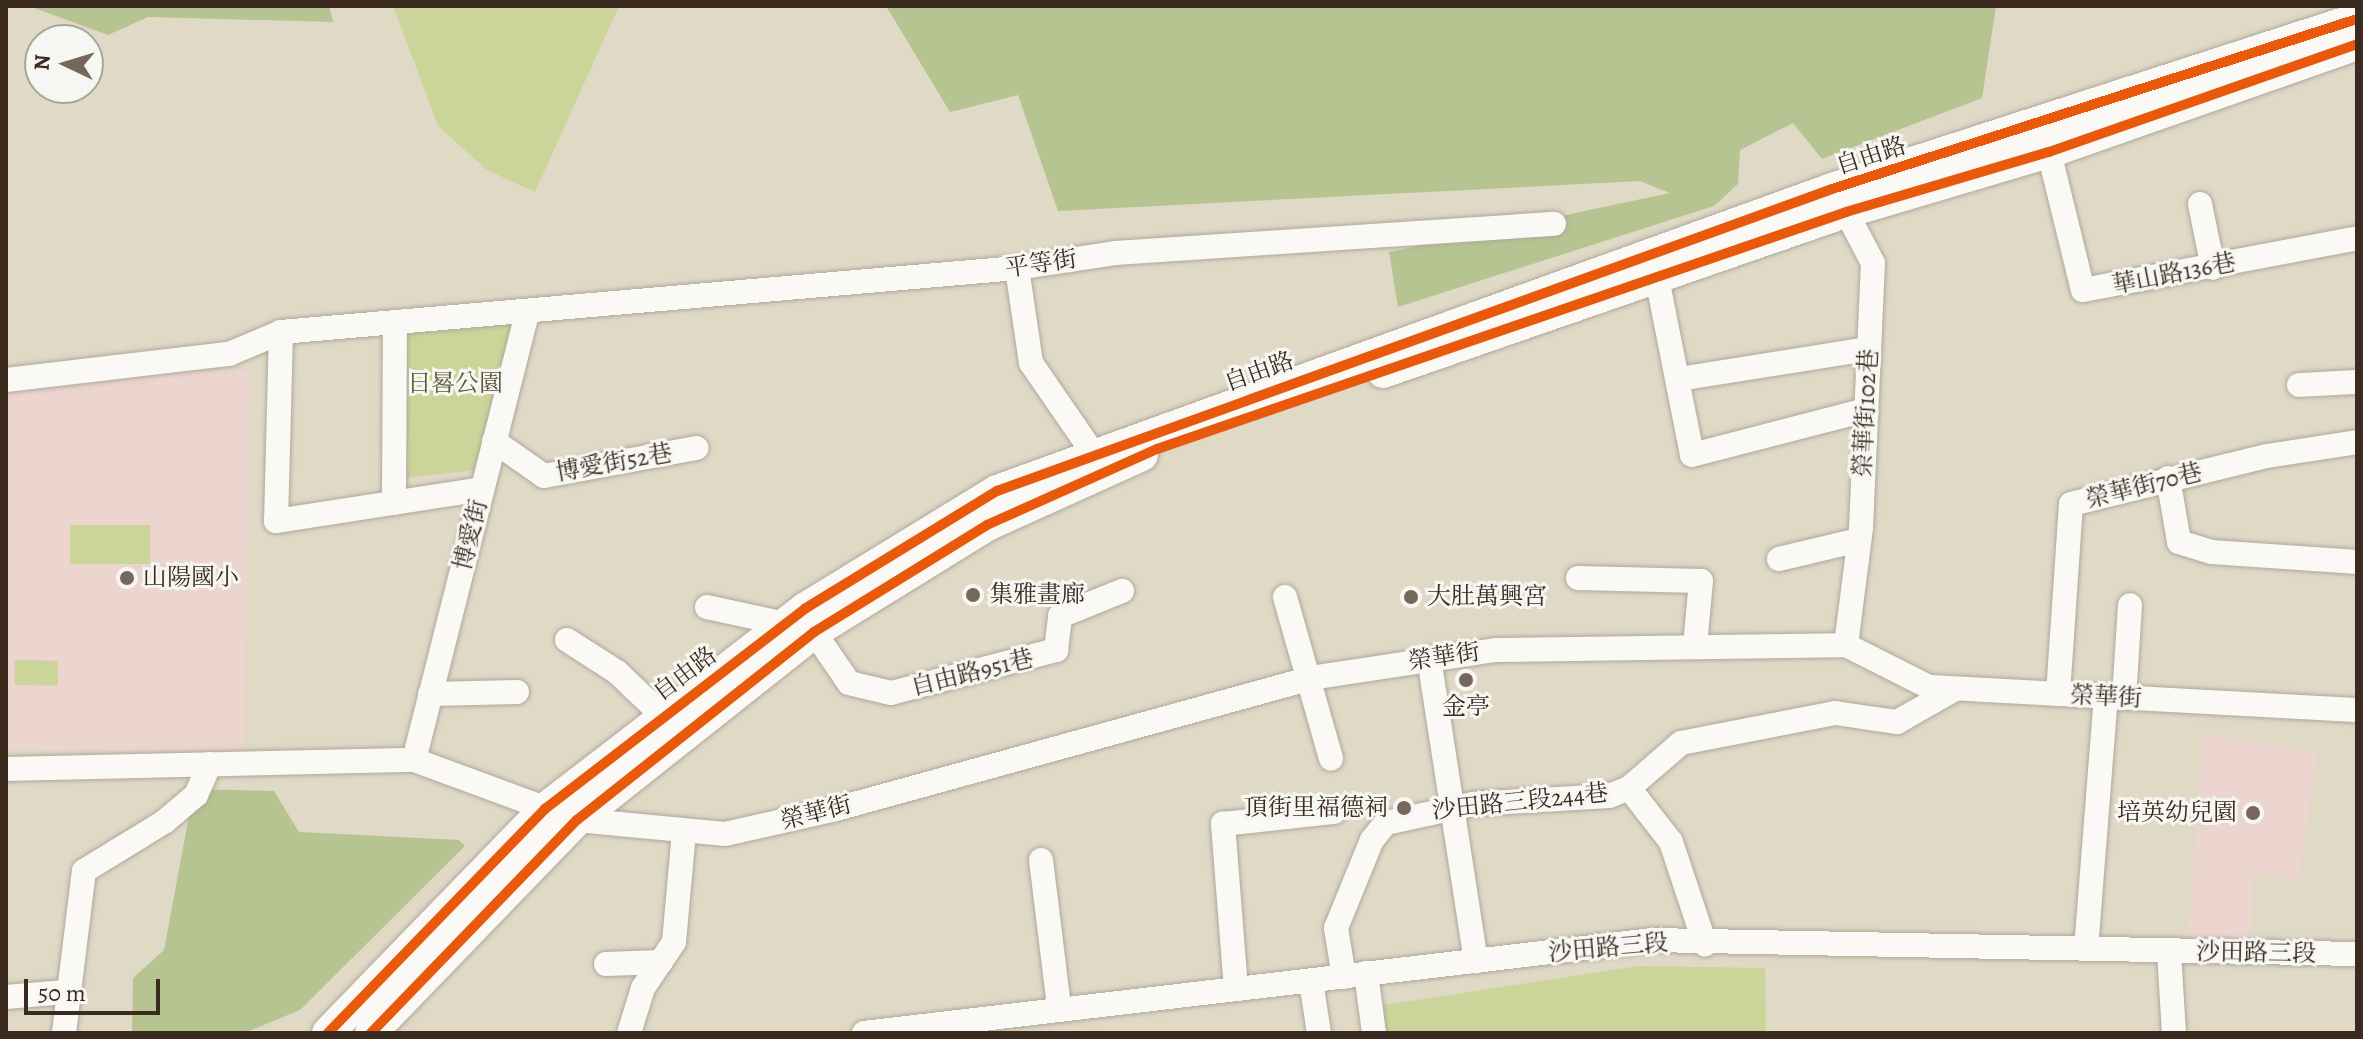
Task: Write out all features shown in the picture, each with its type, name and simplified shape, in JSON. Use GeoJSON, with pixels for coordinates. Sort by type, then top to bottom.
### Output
{"type":"FeatureCollection","features":[{"type":"Feature","properties":{"kind":"main road","name":"自由路"},"geometry":{"type":"LineString","coordinates":[[328,1033],[545,809],[663,716],[843,600],[997,491],[1093,453],[1840,200],[2357,19]]}},
{"type":"Feature","properties":{"kind":"main road","name":"自由路"},"geometry":{"type":"LineString","coordinates":[[843,600],[987,525],[1157,449],[1657,278],[1840,200],[2049,152],[2357,44]]}},
{"type":"Feature","properties":{"kind":"main road","name":"自由路"},"geometry":{"type":"LineString","coordinates":[[371,1033],[577,820],[800,628]]}},
{"type":"Feature","properties":{"kind":"street","name":"華山路136巷"},"geometry":{"type":"LineString","coordinates":[[2049,152],[2083,290],[2213,268],[2357,238]]}},
{"type":"Feature","properties":{"kind":"street","name":"榮華街102巷"},"geometry":{"type":"LineString","coordinates":[[1840,200],[1873,263],[1859,540],[1846,645]]}},
{"type":"Feature","properties":{"kind":"street"},"geometry":{"type":"LineString","coordinates":[[2200,204],[2213,268]]}},
{"type":"Feature","properties":{"kind":"street","name":"平等街"},"geometry":{"type":"LineString","coordinates":[[6,380],[229,354],[281,332],[1017,268],[1115,253],[1554,224]]}},
{"type":"Feature","properties":{"kind":"street"},"geometry":{"type":"LineString","coordinates":[[1017,268],[1031,363],[1093,453]]}},
{"type":"Feature","properties":{"kind":"street"},"geometry":{"type":"LineString","coordinates":[[1657,278],[1692,455],[1866,410]]}},
{"type":"Feature","properties":{"kind":"street","name":"博愛街"},"geometry":{"type":"LineString","coordinates":[[414,760],[528,311]]}},
{"type":"Feature","properties":{"kind":"street"},"geometry":{"type":"LineString","coordinates":[[394,503],[395,323]]}},
{"type":"Feature","properties":{"kind":"street"},"geometry":{"type":"LineString","coordinates":[[281,332],[276,521],[482,489]]}},
{"type":"Feature","properties":{"kind":"street"},"geometry":{"type":"LineString","coordinates":[[1679,379],[1869,349]]}},
{"type":"Feature","properties":{"kind":"street"},"geometry":{"type":"LineString","coordinates":[[2299,385],[2357,382]]}},
{"type":"Feature","properties":{"kind":"street","name":"博愛街52巷"},"geometry":{"type":"LineString","coordinates":[[494,441],[544,476],[696,448]]}},
{"type":"Feature","properties":{"kind":"street","name":"榮華街70巷"},"geometry":{"type":"LineString","coordinates":[[2058,694],[2071,504],[2168,478],[2357,442]]}},
{"type":"Feature","properties":{"kind":"street"},"geometry":{"type":"LineString","coordinates":[[2168,478],[2179,542],[2212,552],[2357,562]]}},
{"type":"Feature","properties":{"kind":"street"},"geometry":{"type":"LineString","coordinates":[[1779,559],[1859,540]]}},
{"type":"Feature","properties":{"kind":"street"},"geometry":{"type":"LineString","coordinates":[[1578,578],[1701,581],[1695,646]]}},
{"type":"Feature","properties":{"kind":"street","name":"自由路951巷"},"geometry":{"type":"LineString","coordinates":[[800,628],[849,683],[891,693],[1056,650],[1060,616],[1122,591]]}},
{"type":"Feature","properties":{"kind":"street"},"geometry":{"type":"LineString","coordinates":[[1285,597],[1331,759]]}},
{"type":"Feature","properties":{"kind":"street"},"geometry":{"type":"LineString","coordinates":[[2086,949],[2115,697],[2130,605]]}},
{"type":"Feature","properties":{"kind":"street"},"geometry":{"type":"LineString","coordinates":[[707,607],[800,628]]}},
{"type":"Feature","properties":{"kind":"street"},"geometry":{"type":"LineString","coordinates":[[567,640],[617,672],[663,716]]}},
{"type":"Feature","properties":{"kind":"street","name":"榮華街"},"geometry":{"type":"LineString","coordinates":[[414,760],[577,820],[725,834],[836,809],[1310,678],[1495,650],[1846,645],[1929,687],[2357,710]]}},
{"type":"Feature","properties":{"kind":"street"},"geometry":{"type":"LineString","coordinates":[[1429,658],[1455,807],[1476,961]]}},
{"type":"Feature","properties":{"kind":"street"},"geometry":{"type":"LineString","coordinates":[[1705,944],[1671,842],[1629,788],[1681,743],[1835,713],[1897,722],[1955,689]]}},
{"type":"Feature","properties":{"kind":"street"},"geometry":{"type":"LineString","coordinates":[[430,694],[517,692]]}},
{"type":"Feature","properties":{"kind":"street"},"geometry":{"type":"LineString","coordinates":[[6,769],[414,760]]}},
{"type":"Feature","properties":{"kind":"street"},"geometry":{"type":"LineString","coordinates":[[64,1033],[65,992],[84,871],[164,822],[196,795],[210,764]]}},
{"type":"Feature","properties":{"kind":"street","name":"沙田路三段244巷"},"geometry":{"type":"LineString","coordinates":[[1355,975],[1336,928],[1372,840],[1386,823],[1455,807],[1609,796],[1629,788]]}},
{"type":"Feature","properties":{"kind":"street"},"geometry":{"type":"LineString","coordinates":[[1236,989],[1223,824],[1334,812]]}},
{"type":"Feature","properties":{"kind":"street"},"geometry":{"type":"LineString","coordinates":[[629,1033],[643,988],[674,942],[684,832]]}},
{"type":"Feature","properties":{"kind":"street"},"geometry":{"type":"LineString","coordinates":[[1041,860],[1059,1007]]}},
{"type":"Feature","properties":{"kind":"street","name":"沙田路三段"},"geometry":{"type":"LineString","coordinates":[[864,1033],[1059,1007],[1311,981],[1652,940],[1705,944],[2357,954]]}},
{"type":"Feature","properties":{"kind":"street"},"geometry":{"type":"LineString","coordinates":[[2169,952],[2174,1033]]}},
{"type":"Feature","properties":{"kind":"street"},"geometry":{"type":"LineString","coordinates":[[606,964],[661,962]]}},
{"type":"Feature","properties":{"kind":"street"},"geometry":{"type":"LineString","coordinates":[[1355,975],[1361,1033]]}},
{"type":"Feature","properties":{"kind":"street"},"geometry":{"type":"LineString","coordinates":[[1355,975],[1374,1033]]}},
{"type":"Feature","properties":{"kind":"street"},"geometry":{"type":"LineString","coordinates":[[1311,981],[1319,1033]]}},
{"type":"Feature","properties":{"kind":"street"},"geometry":{"type":"LineString","coordinates":[[6,997],[65,992]]}},
{"type":"Feature","properties":{"kind":"shaded area","name":"山陽國小"},"geometry":{"type":"Polygon","coordinates":[[[6,367],[250,371],[243,753],[6,749],[6,367]]]}},
{"type":"Feature","properties":{"kind":"shaded area","name":"培英幼兒園"},"geometry":{"type":"Polygon","coordinates":[[[2203,734],[2317,752],[2299,878],[2254,874],[2250,942],[2188,938],[2203,734]]]}},
{"type":"Feature","properties":{"kind":"green space"},"geometry":{"type":"Polygon","coordinates":[[[29,6],[329,6],[333,22],[148,17],[108,35],[104,34],[104,24],[78,24],[29,6]]]}},
{"type":"Feature","properties":{"kind":"green space"},"geometry":{"type":"Polygon","coordinates":[[[393,6],[619,6],[535,192],[487,170],[438,126],[393,6]]]}},
{"type":"Feature","properties":{"kind":"green space"},"geometry":{"type":"Polygon","coordinates":[[[886,6],[1996,6],[1982,98],[1822,159],[1793,123],[1740,150],[1738,184],[1714,206],[1398,307],[1389,252],[1670,193],[1640,181],[1058,211],[1018,95],[950,112],[886,6]]]}},
{"type":"Feature","properties":{"kind":"green space","name":"日晷公園"},"geometry":{"type":"Polygon","coordinates":[[[522,323],[487,469],[404,478],[402,334],[522,323]]]}},
{"type":"Feature","properties":{"kind":"green space"},"geometry":{"type":"Polygon","coordinates":[[[70,525],[150,525],[150,564],[70,564],[70,525]]]}},
{"type":"Feature","properties":{"kind":"green space"},"geometry":{"type":"Polygon","coordinates":[[[15,660],[58,661],[58,686],[15,685],[15,660]]]}},
{"type":"Feature","properties":{"kind":"green space"},"geometry":{"type":"Polygon","coordinates":[[[194,789],[274,791],[299,832],[459,840],[465,846],[300,1010],[244,1033],[132,1033],[133,978],[164,950],[194,789]]]}},
{"type":"Feature","properties":{"kind":"green space"},"geometry":{"type":"Polygon","coordinates":[[[1639,966],[1765,968],[1766,1033],[1381,1033],[1384,1005],[1639,966]]]}},
{"type":"Feature","properties":{"kind":"cycle path"},"geometry":{"type":"LineString","coordinates":[[328,1033],[545,809],[806,608],[997,491],[1832,189],[2357,19]]}},
{"type":"Feature","properties":{"kind":"cycle path"},"geometry":{"type":"LineString","coordinates":[[371,1033],[577,820],[814,632],[987,525],[1157,449],[1846,212],[2049,152],[2357,44]]}},
{"type":"Feature","properties":{"kind":"place","name":"山陽國小"},"geometry":{"type":"Point","coordinates":[127,578]}},
{"type":"Feature","properties":{"kind":"place","name":"集雅畫廊"},"geometry":{"type":"Point","coordinates":[973,595]}},
{"type":"Feature","properties":{"kind":"place","name":"大肚萬興宮"},"geometry":{"type":"Point","coordinates":[1411,597]}},
{"type":"Feature","properties":{"kind":"place","name":"金亭"},"geometry":{"type":"Point","coordinates":[1466,680]}},
{"type":"Feature","properties":{"kind":"place","name":"頂街里福德祠"},"geometry":{"type":"Point","coordinates":[1404,808]}},
{"type":"Feature","properties":{"kind":"place","name":"培英幼兒園"},"geometry":{"type":"Point","coordinates":[2253,813]}}]}
